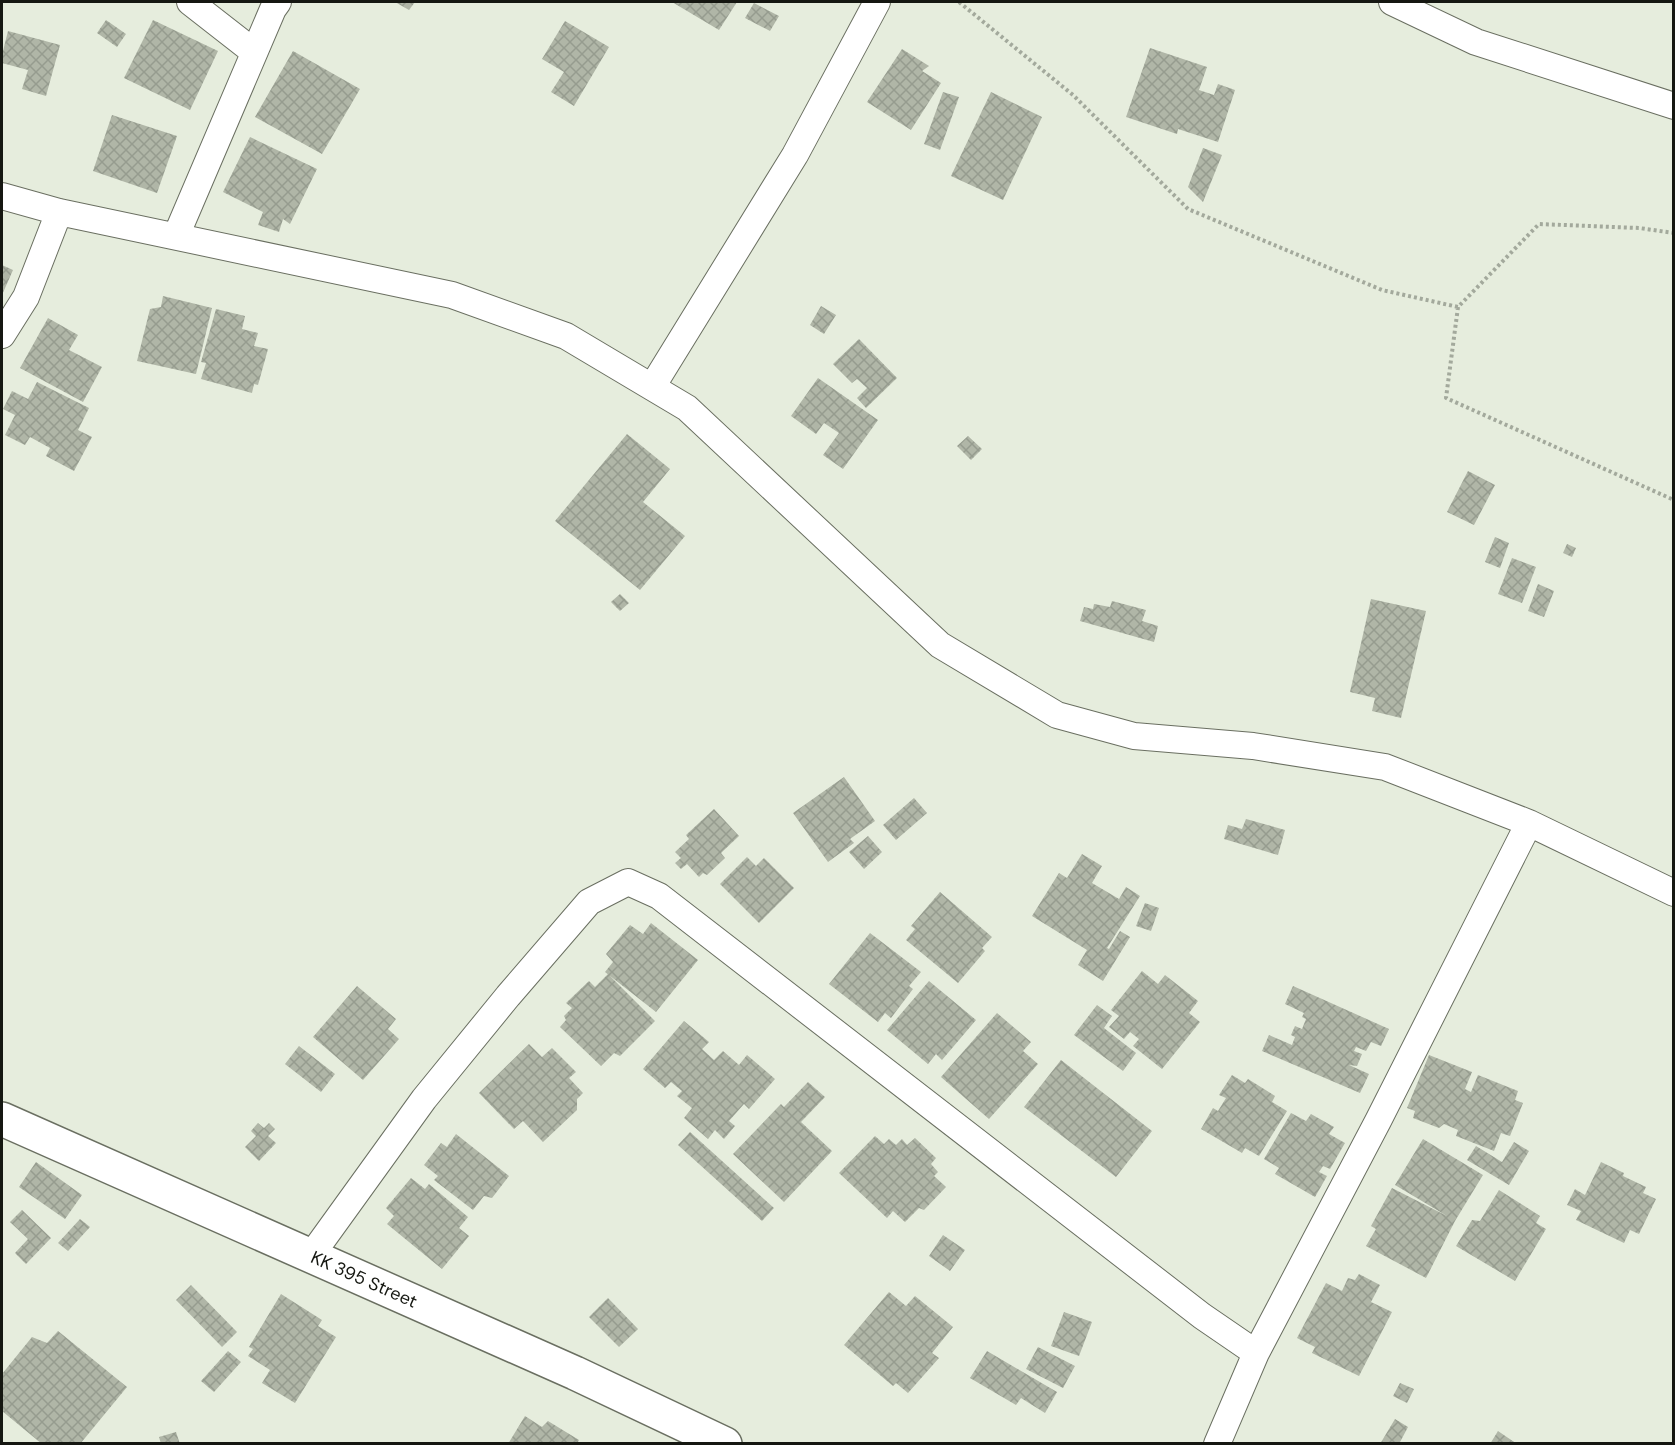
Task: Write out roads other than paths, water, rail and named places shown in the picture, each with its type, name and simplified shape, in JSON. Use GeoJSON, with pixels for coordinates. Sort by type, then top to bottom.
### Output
{"type":"FeatureCollection","features":[{"type":"Feature","properties":{"kind":"street"},"geometry":{"type":"LineString","coordinates":[[190,2],[254,52]]}},
{"type":"Feature","properties":{"kind":"street"},"geometry":{"type":"LineString","coordinates":[[176,236],[254,52],[278,2]]}},
{"type":"Feature","properties":{"kind":"street"},"geometry":{"type":"LineString","coordinates":[[652,387],[795,154],[877,2]]}},
{"type":"Feature","properties":{"kind":"street"},"geometry":{"type":"LineString","coordinates":[[1392,2],[1476,42],[1674,106]]}},
{"type":"Feature","properties":{"kind":"street"},"geometry":{"type":"LineString","coordinates":[[2,196],[59,212],[452,296],[566,336],[687,408],[940,645],[1057,715],[1134,736],[1253,746],[1385,767],[1529,823],[1674,894]]}},
{"type":"Feature","properties":{"kind":"street"},"geometry":{"type":"LineString","coordinates":[[2,335],[26,297],[59,212]]}},
{"type":"Feature","properties":{"kind":"street"},"geometry":{"type":"LineString","coordinates":[[1217,1443],[1257,1353],[1529,823]]}},
{"type":"Feature","properties":{"kind":"street"},"geometry":{"type":"LineString","coordinates":[[310,1257],[424,1099],[508,996],[589,902],[628,882],[659,896],[1192,1309],[1257,1353]]}},
{"type":"Feature","properties":{"kind":"street","name":"KK 395 Street"},"geometry":{"type":"LineString","coordinates":[[2,1119],[575,1373],[725,1443]]}}]}
